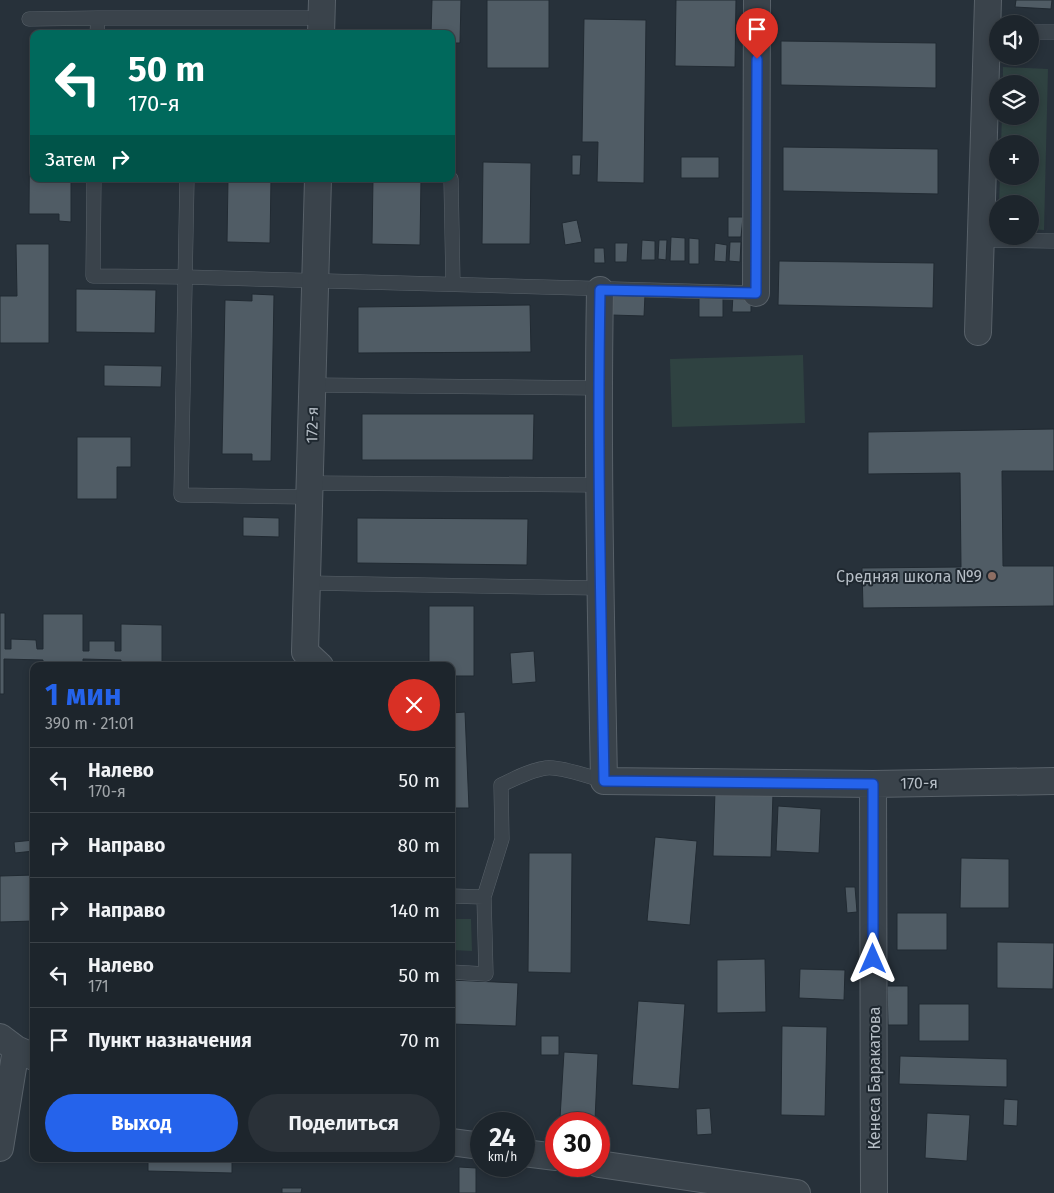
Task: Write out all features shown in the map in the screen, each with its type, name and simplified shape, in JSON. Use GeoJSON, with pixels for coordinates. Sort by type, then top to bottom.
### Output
{"type":"FeatureCollection","features":[{"type":"Feature","properties":{"kind":"street"},"geometry":{"type":"LineString","coordinates":[[756,293],[757,0]]}},
{"type":"Feature","properties":{"kind":"street"},"geometry":{"type":"LineString","coordinates":[[988,0],[990,15]]}},
{"type":"Feature","properties":{"kind":"street"},"geometry":{"type":"LineString","coordinates":[[978,332],[980,240],[990,65]]}},
{"type":"Feature","properties":{"kind":"street","name":"172-я"},"geometry":{"type":"LineString","coordinates":[[316,662],[306,652],[318,182]]}},
{"type":"Feature","properties":{"kind":"street"},"geometry":{"type":"LineString","coordinates":[[600,290],[598,388],[604,781]]}},
{"type":"Feature","properties":{"kind":"street","name":"170-я"},"geometry":{"type":"LineString","coordinates":[[604,781],[873,784],[1054,782]]}},
{"type":"Feature","properties":{"kind":"street","name":"Кенеса Баракатова"},"geometry":{"type":"LineString","coordinates":[[873,784],[874,1193]]}},
{"type":"Feature","properties":{"kind":"street"},"geometry":{"type":"LineString","coordinates":[[0,1148],[17,1048]]}},
{"type":"Feature","properties":{"kind":"street"},"geometry":{"type":"LineString","coordinates":[[455,1143],[470,1145]]}},
{"type":"Feature","properties":{"kind":"street"},"geometry":{"type":"LineString","coordinates":[[610,1166],[797,1193]]}},
{"type":"Feature","properties":{"kind":"lane"},"geometry":{"type":"LineString","coordinates":[[29,19],[322,17]]}},
{"type":"Feature","properties":{"kind":"lane"},"geometry":{"type":"LineString","coordinates":[[97,30],[98,18]]}},
{"type":"Feature","properties":{"kind":"lane"},"geometry":{"type":"LineString","coordinates":[[1039,32],[1054,32]]}},
{"type":"Feature","properties":{"kind":"lane"},"geometry":{"type":"LineString","coordinates":[[94,182],[93,276],[756,293]]}},
{"type":"Feature","properties":{"kind":"lane"},"geometry":{"type":"LineString","coordinates":[[187,182],[181,495],[310,490],[599,486]]}},
{"type":"Feature","properties":{"kind":"lane"},"geometry":{"type":"LineString","coordinates":[[451,182],[453,284]]}},
{"type":"Feature","properties":{"kind":"lane"},"geometry":{"type":"LineString","coordinates":[[980,240],[1054,241]]}},
{"type":"Feature","properties":{"kind":"lane"},"geometry":{"type":"LineString","coordinates":[[313,385],[598,388]]}},
{"type":"Feature","properties":{"kind":"lane"},"geometry":{"type":"LineString","coordinates":[[308,583],[600,588]]}},
{"type":"Feature","properties":{"kind":"lane"},"geometry":{"type":"LineString","coordinates":[[455,972],[486,974],[484,897],[502,839],[501,785],[527,773],[548,767],[604,781]]}},
{"type":"Feature","properties":{"kind":"lane"},"geometry":{"type":"LineString","coordinates":[[455,896],[484,897]]}},
{"type":"Feature","properties":{"kind":"shaded area"},"geometry":{"type":"Polygon","coordinates":[[[1003,67],[1048,69],[1044,230],[1039,230],[1039,195],[999,195],[1000,185],[1039,185],[1039,135],[1001,135],[1002,125],[1039,125],[1039,75],[1003,75],[1003,67]]]}},
{"type":"Feature","properties":{"kind":"shaded area"},"geometry":{"type":"Polygon","coordinates":[[[803,355],[805,423],[672,427],[670,359],[803,355]]]}},
{"type":"Feature","properties":{"kind":"shaded area"},"geometry":{"type":"Polygon","coordinates":[[[455,919],[471,919],[472,951],[455,950],[455,919]]]}},
{"type":"Feature","properties":{"kind":"building"},"geometry":{"type":"Polygon","coordinates":[[[432,0],[461,0],[460,43],[455,43],[455,30],[431,30],[432,0]]]}},
{"type":"Feature","properties":{"kind":"building"},"geometry":{"type":"Polygon","coordinates":[[[487,0],[549,0],[549,68],[487,68],[487,0]]]}},
{"type":"Feature","properties":{"kind":"building"},"geometry":{"type":"Polygon","coordinates":[[[676,0],[736,0],[735,67],[675,66],[676,0]]]}},
{"type":"Feature","properties":{"kind":"building"},"geometry":{"type":"Polygon","coordinates":[[[1016,0],[1052,0],[1051,9],[1015,7],[1016,0]]]}},
{"type":"Feature","properties":{"kind":"building"},"geometry":{"type":"Polygon","coordinates":[[[584,19],[646,20],[644,183],[597,182],[598,142],[582,142],[584,19]]]}},
{"type":"Feature","properties":{"kind":"building"},"geometry":{"type":"Polygon","coordinates":[[[781,41],[936,43],[936,88],[781,85],[781,41]]]}},
{"type":"Feature","properties":{"kind":"building"},"geometry":{"type":"Polygon","coordinates":[[[30,64],[30,182],[71,182],[71,222],[59,221],[59,214],[29,214],[30,64]]]}},
{"type":"Feature","properties":{"kind":"building"},"geometry":{"type":"Polygon","coordinates":[[[783,147],[938,149],[938,194],[783,191],[783,147]]]}},
{"type":"Feature","properties":{"kind":"building"},"geometry":{"type":"Polygon","coordinates":[[[572,155],[581,155],[580,175],[572,175],[572,155]]]}},
{"type":"Feature","properties":{"kind":"building"},"geometry":{"type":"Polygon","coordinates":[[[681,157],[719,157],[719,178],[681,178],[681,157]]]}},
{"type":"Feature","properties":{"kind":"building"},"geometry":{"type":"Polygon","coordinates":[[[483,162],[531,163],[530,244],[482,244],[483,162]]]}},
{"type":"Feature","properties":{"kind":"building"},"geometry":{"type":"Polygon","coordinates":[[[228,182],[271,182],[270,243],[227,242],[228,182]]]}},
{"type":"Feature","properties":{"kind":"building"},"geometry":{"type":"Polygon","coordinates":[[[373,182],[421,182],[420,245],[372,244],[373,182]]]}},
{"type":"Feature","properties":{"kind":"building"},"geometry":{"type":"Polygon","coordinates":[[[728,217],[743,217],[741,237],[728,237],[728,217]]]}},
{"type":"Feature","properties":{"kind":"building"},"geometry":{"type":"Polygon","coordinates":[[[577,220],[582,242],[565,245],[562,223],[577,220]]]}},
{"type":"Feature","properties":{"kind":"building"},"geometry":{"type":"Polygon","coordinates":[[[671,237],[685,238],[685,261],[670,261],[671,237]]]}},
{"type":"Feature","properties":{"kind":"building"},"geometry":{"type":"Polygon","coordinates":[[[689,238],[699,239],[699,264],[689,264],[689,238]]]}},
{"type":"Feature","properties":{"kind":"building"},"geometry":{"type":"Polygon","coordinates":[[[642,240],[655,241],[655,260],[641,260],[642,240]]]}},
{"type":"Feature","properties":{"kind":"building"},"geometry":{"type":"Polygon","coordinates":[[[659,240],[667,240],[666,260],[658,259],[659,240]]]}},
{"type":"Feature","properties":{"kind":"building"},"geometry":{"type":"Polygon","coordinates":[[[730,242],[741,242],[740,262],[729,261],[730,242]]]}},
{"type":"Feature","properties":{"kind":"building"},"geometry":{"type":"Polygon","coordinates":[[[615,243],[628,243],[627,262],[615,262],[615,243]]]}},
{"type":"Feature","properties":{"kind":"building"},"geometry":{"type":"Polygon","coordinates":[[[715,243],[727,245],[726,262],[714,261],[715,243]]]}},
{"type":"Feature","properties":{"kind":"building"},"geometry":{"type":"Polygon","coordinates":[[[16,244],[49,244],[49,343],[0,343],[0,296],[17,296],[16,244]]]}},
{"type":"Feature","properties":{"kind":"building"},"geometry":{"type":"Polygon","coordinates":[[[594,248],[604,248],[605,263],[594,263],[594,248]]]}},
{"type":"Feature","properties":{"kind":"building"},"geometry":{"type":"Polygon","coordinates":[[[779,261],[934,263],[933,308],[778,305],[779,261]]]}},
{"type":"Feature","properties":{"kind":"building"},"geometry":{"type":"Polygon","coordinates":[[[76,289],[156,290],[155,333],[76,332],[76,289]]]}},
{"type":"Feature","properties":{"kind":"building"},"geometry":{"type":"Polygon","coordinates":[[[252,294],[274,295],[271,461],[252,461],[252,454],[222,454],[225,300],[252,301],[252,294]]]}},
{"type":"Feature","properties":{"kind":"building"},"geometry":{"type":"Polygon","coordinates":[[[612,294],[645,295],[644,316],[612,315],[612,294]]]}},
{"type":"Feature","properties":{"kind":"building"},"geometry":{"type":"Polygon","coordinates":[[[699,295],[723,295],[723,317],[699,317],[699,295]]]}},
{"type":"Feature","properties":{"kind":"building"},"geometry":{"type":"Polygon","coordinates":[[[733,295],[751,295],[751,312],[732,312],[733,295]]]}},
{"type":"Feature","properties":{"kind":"building"},"geometry":{"type":"Polygon","coordinates":[[[530,305],[531,352],[358,353],[358,307],[530,305]]]}},
{"type":"Feature","properties":{"kind":"building"},"geometry":{"type":"Polygon","coordinates":[[[104,365],[162,366],[161,387],[104,386],[104,365]]]}},
{"type":"Feature","properties":{"kind":"building"},"geometry":{"type":"Polygon","coordinates":[[[362,414],[534,414],[533,460],[362,460],[362,414]]]}},
{"type":"Feature","properties":{"kind":"building","name":"Средняя школа №9"},"geometry":{"type":"Polygon","coordinates":[[[1054,429],[1054,471],[1002,471],[1003,566],[1054,566],[1054,606],[863,608],[862,568],[961,567],[960,473],[868,474],[868,432],[1054,429]]]}},
{"type":"Feature","properties":{"kind":"building"},"geometry":{"type":"Polygon","coordinates":[[[77,437],[131,437],[131,467],[117,467],[117,499],[77,499],[77,437]]]}},
{"type":"Feature","properties":{"kind":"building"},"geometry":{"type":"Polygon","coordinates":[[[243,517],[279,518],[279,537],[243,536],[243,517]]]}},
{"type":"Feature","properties":{"kind":"building"},"geometry":{"type":"Polygon","coordinates":[[[357,518],[528,519],[527,565],[357,563],[357,518]]]}},
{"type":"Feature","properties":{"kind":"building"},"geometry":{"type":"Polygon","coordinates":[[[429,606],[474,606],[474,676],[455,676],[455,662],[429,662],[429,606]]]}},
{"type":"Feature","properties":{"kind":"building"},"geometry":{"type":"Polygon","coordinates":[[[0,613],[5,613],[5,649],[11,649],[11,639],[36,640],[37,649],[43,649],[43,614],[83,614],[83,651],[89,651],[89,641],[115,641],[115,651],[121,651],[121,624],[162,625],[162,662],[121,662],[121,660],[83,659],[83,662],[43,662],[43,660],[4,659],[4,694],[0,694],[0,613]]]}},
{"type":"Feature","properties":{"kind":"building"},"geometry":{"type":"Polygon","coordinates":[[[534,651],[536,682],[512,684],[510,653],[534,651]]]}},
{"type":"Feature","properties":{"kind":"building"},"geometry":{"type":"Polygon","coordinates":[[[465,712],[469,808],[455,808],[455,713],[465,712]]]}},
{"type":"Feature","properties":{"kind":"building"},"geometry":{"type":"Polygon","coordinates":[[[715,791],[773,793],[771,857],[713,856],[715,791]]]}},
{"type":"Feature","properties":{"kind":"building"},"geometry":{"type":"Polygon","coordinates":[[[778,806],[821,809],[819,853],[776,851],[778,806]]]}},
{"type":"Feature","properties":{"kind":"building"},"geometry":{"type":"Polygon","coordinates":[[[655,837],[697,841],[690,925],[647,921],[655,837]]]}},
{"type":"Feature","properties":{"kind":"building"},"geometry":{"type":"Polygon","coordinates":[[[30,840],[30,851],[15,853],[14,842],[30,840]]]}},
{"type":"Feature","properties":{"kind":"building"},"geometry":{"type":"Polygon","coordinates":[[[529,853],[572,853],[571,973],[528,972],[529,853]]]}},
{"type":"Feature","properties":{"kind":"building"},"geometry":{"type":"Polygon","coordinates":[[[961,858],[1009,859],[1009,908],[960,908],[961,858]]]}},
{"type":"Feature","properties":{"kind":"building"},"geometry":{"type":"Polygon","coordinates":[[[30,875],[30,921],[0,922],[0,876],[30,875]]]}},
{"type":"Feature","properties":{"kind":"building"},"geometry":{"type":"Polygon","coordinates":[[[845,887],[855,887],[857,912],[847,913],[845,887]]]}},
{"type":"Feature","properties":{"kind":"building"},"geometry":{"type":"Polygon","coordinates":[[[897,913],[947,913],[947,950],[897,950],[897,913]]]}},
{"type":"Feature","properties":{"kind":"building"},"geometry":{"type":"Polygon","coordinates":[[[997,942],[1054,943],[1053,989],[997,988],[997,942]]]}},
{"type":"Feature","properties":{"kind":"building"},"geometry":{"type":"Polygon","coordinates":[[[765,959],[766,1012],[717,1013],[717,960],[765,959]]]}},
{"type":"Feature","properties":{"kind":"building"},"geometry":{"type":"Polygon","coordinates":[[[800,969],[845,970],[844,1000],[799,998],[800,969]]]}},
{"type":"Feature","properties":{"kind":"building"},"geometry":{"type":"Polygon","coordinates":[[[455,980],[518,983],[516,1026],[455,1024],[455,980]]]}},
{"type":"Feature","properties":{"kind":"building"},"geometry":{"type":"Polygon","coordinates":[[[887,986],[908,986],[908,1025],[888,1025],[887,986]]]}},
{"type":"Feature","properties":{"kind":"building"},"geometry":{"type":"Polygon","coordinates":[[[638,1001],[685,1004],[679,1089],[632,1085],[638,1001]]]}},
{"type":"Feature","properties":{"kind":"building"},"geometry":{"type":"Polygon","coordinates":[[[919,1004],[969,1004],[969,1041],[919,1041],[919,1004]]]}},
{"type":"Feature","properties":{"kind":"building"},"geometry":{"type":"Polygon","coordinates":[[[782,1026],[827,1027],[825,1116],[781,1115],[782,1026]]]}},
{"type":"Feature","properties":{"kind":"building"},"geometry":{"type":"Polygon","coordinates":[[[541,1036],[559,1036],[559,1055],[541,1055],[541,1036]]]}},
{"type":"Feature","properties":{"kind":"building"},"geometry":{"type":"Polygon","coordinates":[[[564,1052],[598,1054],[595,1112],[560,1112],[564,1052]]]}},
{"type":"Feature","properties":{"kind":"building"},"geometry":{"type":"Polygon","coordinates":[[[900,1056],[1007,1059],[1007,1087],[899,1084],[900,1056]]]}},
{"type":"Feature","properties":{"kind":"building"},"geometry":{"type":"Polygon","coordinates":[[[1004,1099],[1018,1100],[1017,1126],[1003,1125],[1004,1099]]]}},
{"type":"Feature","properties":{"kind":"building"},"geometry":{"type":"Polygon","coordinates":[[[710,1108],[712,1134],[697,1135],[696,1109],[710,1108]]]}},
{"type":"Feature","properties":{"kind":"building"},"geometry":{"type":"Polygon","coordinates":[[[927,1113],[970,1115],[967,1161],[925,1158],[927,1113]]]}},
{"type":"Feature","properties":{"kind":"building"},"geometry":{"type":"Polygon","coordinates":[[[148,1162],[232,1162],[232,1173],[148,1171],[148,1162]]]}},
{"type":"Feature","properties":{"kind":"building"},"geometry":{"type":"Polygon","coordinates":[[[459,1167],[470,1168],[470,1177],[476,1177],[476,1193],[459,1193],[459,1167]]]}},
{"type":"Feature","properties":{"kind":"building"},"geometry":{"type":"Polygon","coordinates":[[[282,1188],[302,1188],[301,1193],[282,1193],[282,1188]]]}},
{"type":"Feature","properties":{"kind":"place","name":"Средняя школа №9"},"geometry":{"type":"Point","coordinates":[992,576]}},
{"type":"Feature","properties":{"kind":"route"},"geometry":{"type":"LineString","coordinates":[[757,59],[756,293],[600,290],[598,388],[604,781],[873,784],[873,959]]}}]}
